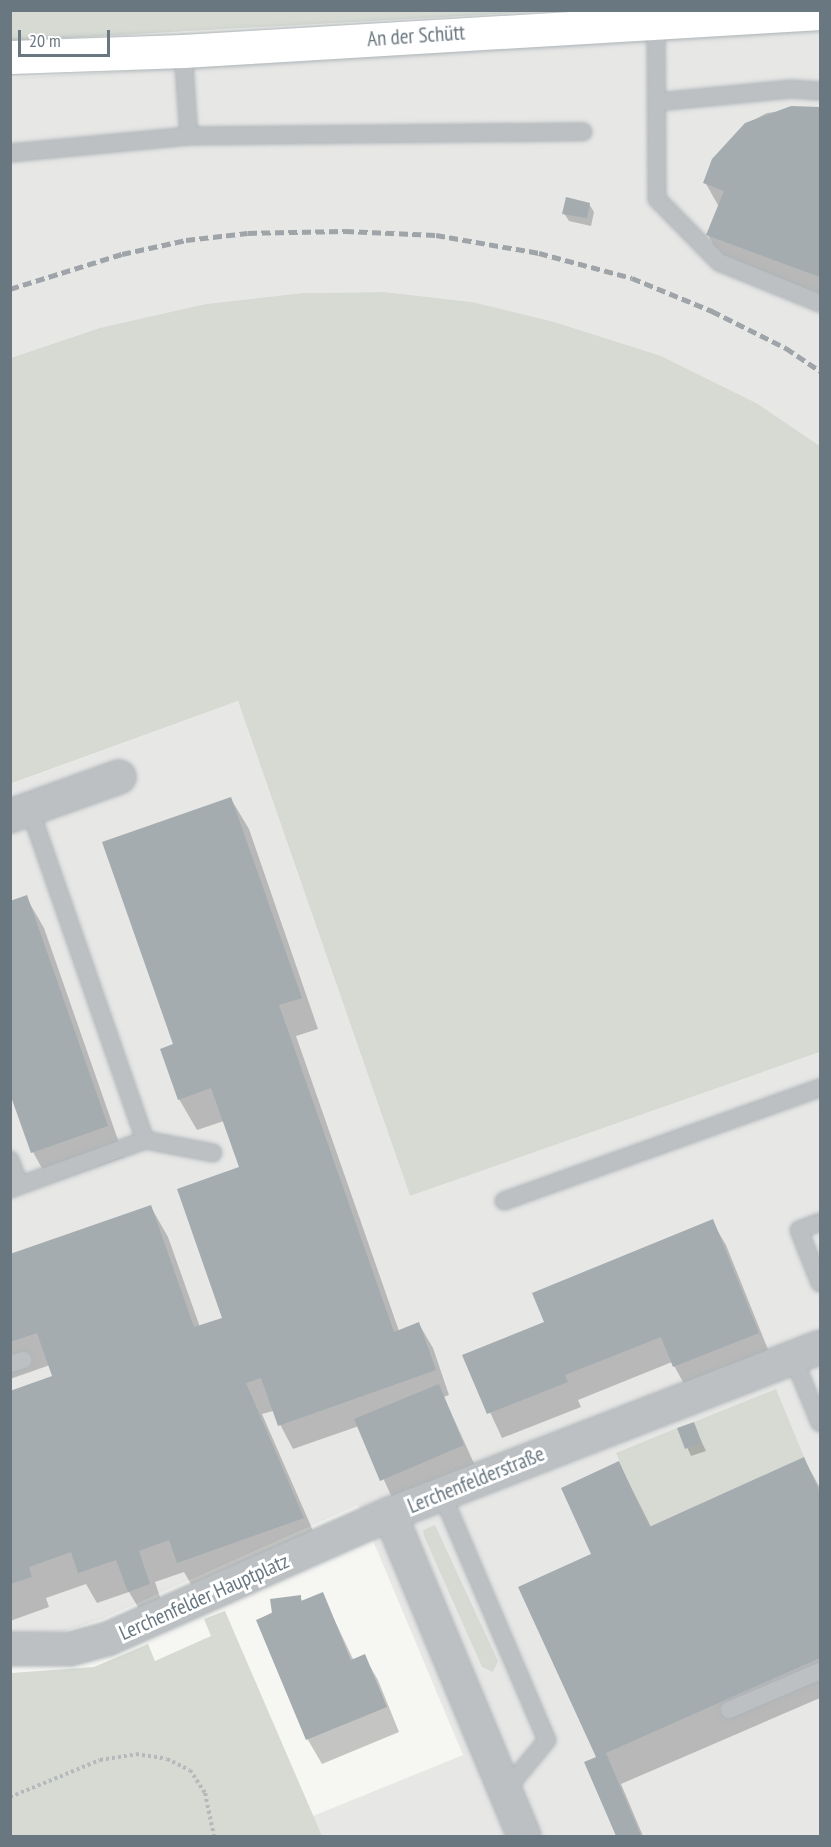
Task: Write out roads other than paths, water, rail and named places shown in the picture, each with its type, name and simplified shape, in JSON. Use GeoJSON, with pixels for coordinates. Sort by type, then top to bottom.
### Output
{"type":"FeatureCollection","features":[{"type":"Feature","properties":{"kind":"street","name":"An der Schütt"},"geometry":{"type":"LineString","coordinates":[[10,57],[183,51],[820,13]]}},
{"type":"Feature","properties":{"kind":"street"},"geometry":{"type":"LineString","coordinates":[[20,812],[119,777]]}},
{"type":"Feature","properties":{"kind":"street","name":"Lerchenfelderstraße"},"geometry":{"type":"LineString","coordinates":[[524,1836],[390,1514],[441,1492],[807,1352]]}},
{"type":"Feature","properties":{"kind":"street","name":"Lerchenfelder Hauptplatz"},"geometry":{"type":"LineString","coordinates":[[10,1649],[70,1649],[108,1639],[390,1514]]}},
{"type":"Feature","properties":{"kind":"lane"},"geometry":{"type":"LineString","coordinates":[[656,21],[657,199],[718,262],[820,303]]}},
{"type":"Feature","properties":{"kind":"lane"},"geometry":{"type":"LineString","coordinates":[[183,51],[189,136]]}},
{"type":"Feature","properties":{"kind":"lane"},"geometry":{"type":"LineString","coordinates":[[657,102],[791,89],[820,91]]}},
{"type":"Feature","properties":{"kind":"lane"},"geometry":{"type":"LineString","coordinates":[[10,153],[189,136],[583,132]]}},
{"type":"Feature","properties":{"kind":"lane"},"geometry":{"type":"LineString","coordinates":[[20,812],[145,1140]]}},
{"type":"Feature","properties":{"kind":"lane"},"geometry":{"type":"LineString","coordinates":[[504,1201],[820,1088]]}},
{"type":"Feature","properties":{"kind":"lane"},"geometry":{"type":"LineString","coordinates":[[10,1160],[15,1186],[145,1140],[213,1153]]}},
{"type":"Feature","properties":{"kind":"lane"},"geometry":{"type":"LineString","coordinates":[[820,1222],[799,1230],[820,1283]]}},
{"type":"Feature","properties":{"kind":"lane"},"geometry":{"type":"LineString","coordinates":[[807,1352],[820,1423]]}},
{"type":"Feature","properties":{"kind":"lane"},"geometry":{"type":"LineString","coordinates":[[441,1492],[547,1740],[505,1791]]}},
{"type":"Feature","properties":{"kind":"lane"},"geometry":{"type":"LineString","coordinates":[[729,1710],[820,1671]]}},
{"type":"Feature","properties":{"kind":"railway"},"geometry":{"type":"LineString","coordinates":[[10,289],[122,254],[186,240],[248,233],[345,231],[436,235],[539,253],[632,278],[712,311],[786,348],[820,371]]}}]}
